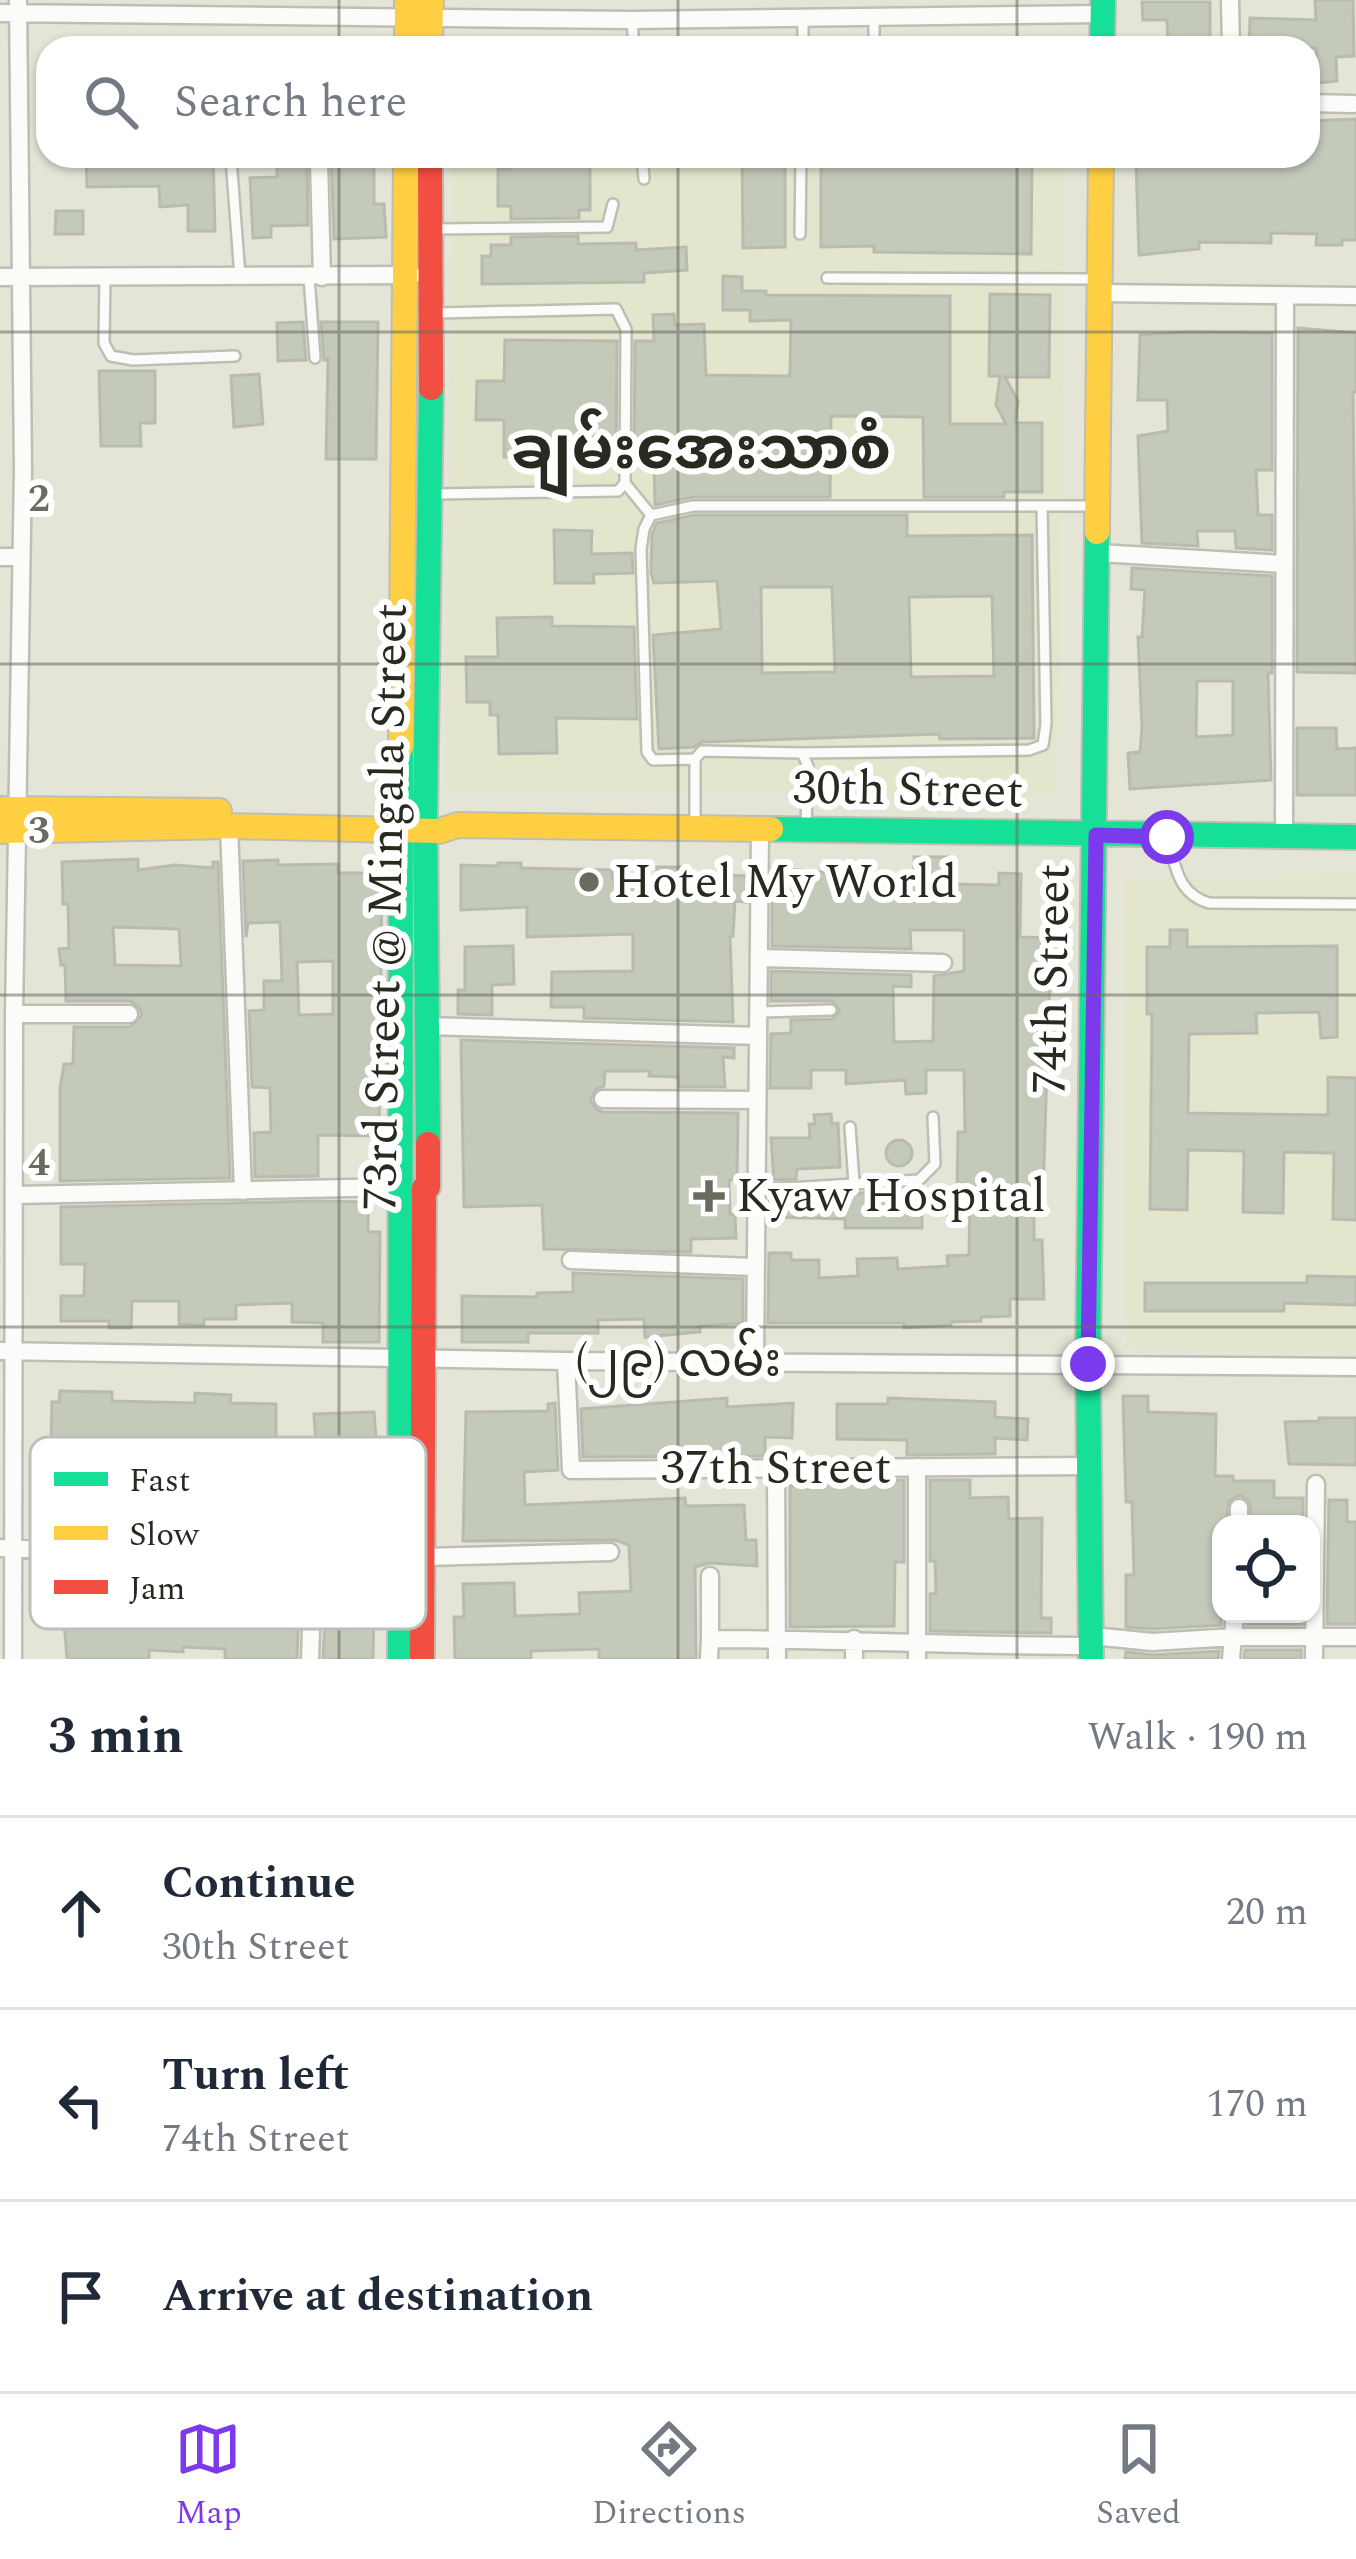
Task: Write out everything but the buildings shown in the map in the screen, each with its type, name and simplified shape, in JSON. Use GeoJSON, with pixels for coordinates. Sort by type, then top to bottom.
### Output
{"type":"FeatureCollection","features":[{"type":"Feature","properties":{"kind":"main road","name":"73rd Street @ Mingala Street"},"geometry":{"type":"LineString","coordinates":[[407,168],[417,275],[413,823],[427,1026],[410,1437]]}},
{"type":"Feature","properties":{"kind":"main road","name":"73rd Street @ Mingala Street"},"geometry":{"type":"LineString","coordinates":[[418,1437],[398,1187],[432,494],[429,313],[417,275],[430,229],[430,168]]}},
{"type":"Feature","properties":{"kind":"main road","name":"74th Street"},"geometry":{"type":"LineString","coordinates":[[1092,1647],[1088,1364],[1102,168]]}},
{"type":"Feature","properties":{"kind":"main road","name":"30th Street"},"geometry":{"type":"LineString","coordinates":[[9,820],[230,826],[413,823]]}},
{"type":"Feature","properties":{"kind":"main road","name":"30th Street"},"geometry":{"type":"LineString","coordinates":[[9,820],[1356,836]]}},
{"type":"Feature","properties":{"kind":"main road","name":"73rd Street @ Mingala Street"},"geometry":{"type":"LineString","coordinates":[[400,1659],[401,1629]]}},
{"type":"Feature","properties":{"kind":"main road","name":"73rd Street @ Mingala Street"},"geometry":{"type":"LineString","coordinates":[[422,1659],[423,1629]]}},
{"type":"Feature","properties":{"kind":"street"},"geometry":{"type":"LineString","coordinates":[[1230,0],[1231,36]]}},
{"type":"Feature","properties":{"kind":"street"},"geometry":{"type":"LineString","coordinates":[[13,1659],[7,1548],[9,820],[21,557],[12,8],[419,9],[632,20],[874,18],[1103,7]]}},
{"type":"Feature","properties":{"kind":"street"},"geometry":{"type":"LineString","coordinates":[[1320,103],[1353,104]]}},
{"type":"Feature","properties":{"kind":"street"},"geometry":{"type":"LineString","coordinates":[[315,277],[320,168]]}},
{"type":"Feature","properties":{"kind":"street"},"geometry":{"type":"LineString","coordinates":[[0,277],[417,275]]}},
{"type":"Feature","properties":{"kind":"street"},"geometry":{"type":"LineString","coordinates":[[1101,286],[1356,296]]}},
{"type":"Feature","properties":{"kind":"street"},"geometry":{"type":"LineString","coordinates":[[1284,837],[1285,295]]}},
{"type":"Feature","properties":{"kind":"street"},"geometry":{"type":"LineString","coordinates":[[1098,553],[1284,564]]}},
{"type":"Feature","properties":{"kind":"street"},"geometry":{"type":"LineString","coordinates":[[0,557],[21,557]]}},
{"type":"Feature","properties":{"kind":"street"},"geometry":{"type":"LineString","coordinates":[[230,826],[243,1191]]}},
{"type":"Feature","properties":{"kind":"street"},"geometry":{"type":"LineString","coordinates":[[755,1360],[760,829]]}},
{"type":"Feature","properties":{"kind":"street"},"geometry":{"type":"LineString","coordinates":[[759,958],[943,963]]}},
{"type":"Feature","properties":{"kind":"street"},"geometry":{"type":"LineString","coordinates":[[10,1007],[129,1014]]}},
{"type":"Feature","properties":{"kind":"street"},"geometry":{"type":"LineString","coordinates":[[427,1026],[758,1036]]}},
{"type":"Feature","properties":{"kind":"street"},"geometry":{"type":"LineString","coordinates":[[603,1099],[756,1100]]}},
{"type":"Feature","properties":{"kind":"street"},"geometry":{"type":"LineString","coordinates":[[10,1182],[243,1191],[398,1187]]}},
{"type":"Feature","properties":{"kind":"street"},"geometry":{"type":"LineString","coordinates":[[571,1260],[754,1267]]}},
{"type":"Feature","properties":{"kind":"street","name":"(၂၉) လမ်း"},"geometry":{"type":"LineString","coordinates":[[8,1351],[1356,1367]]}},
{"type":"Feature","properties":{"kind":"street","name":"37th Street"},"geometry":{"type":"LineString","coordinates":[[566,1361],[571,1470],[1090,1466]]}},
{"type":"Feature","properties":{"kind":"street"},"geometry":{"type":"LineString","coordinates":[[916,1652],[917,1466]]}},
{"type":"Feature","properties":{"kind":"street"},"geometry":{"type":"LineString","coordinates":[[776,1468],[777,1659]]}},
{"type":"Feature","properties":{"kind":"street"},"geometry":{"type":"LineString","coordinates":[[1314,1659],[1316,1484]]}},
{"type":"Feature","properties":{"kind":"street"},"geometry":{"type":"LineString","coordinates":[[426,1557],[610,1552]]}},
{"type":"Feature","properties":{"kind":"street"},"geometry":{"type":"LineString","coordinates":[[709,1659],[710,1576]]}},
{"type":"Feature","properties":{"kind":"street"},"geometry":{"type":"LineString","coordinates":[[1231,1659],[1235,1623]]}},
{"type":"Feature","properties":{"kind":"street"},"geometry":{"type":"LineString","coordinates":[[310,1659],[312,1629]]}},
{"type":"Feature","properties":{"kind":"street"},"geometry":{"type":"LineString","coordinates":[[710,1639],[854,1640],[916,1652],[1092,1647],[1234,1636],[1356,1637]]}},
{"type":"Feature","properties":{"kind":"street"},"geometry":{"type":"LineString","coordinates":[[854,1640],[854,1659]]}},
{"type":"Feature","properties":{"kind":"lane"},"geometry":{"type":"LineString","coordinates":[[874,18],[874,36]]}},
{"type":"Feature","properties":{"kind":"lane"},"geometry":{"type":"LineString","coordinates":[[803,19],[803,36]]}},
{"type":"Feature","properties":{"kind":"lane"},"geometry":{"type":"LineString","coordinates":[[632,20],[633,36]]}},
{"type":"Feature","properties":{"kind":"lane"},"geometry":{"type":"LineString","coordinates":[[232,168],[240,277]]}},
{"type":"Feature","properties":{"kind":"lane"},"geometry":{"type":"LineString","coordinates":[[643,168],[644,179]]}},
{"type":"Feature","properties":{"kind":"lane"},"geometry":{"type":"LineString","coordinates":[[800,234],[801,168]]}},
{"type":"Feature","properties":{"kind":"lane"},"geometry":{"type":"LineString","coordinates":[[430,229],[607,227],[613,204]]}},
{"type":"Feature","properties":{"kind":"lane"},"geometry":{"type":"LineString","coordinates":[[105,276],[104,344],[111,356],[133,360],[235,356]]}},
{"type":"Feature","properties":{"kind":"lane"},"geometry":{"type":"LineString","coordinates":[[315,277],[315,358]]}},
{"type":"Feature","properties":{"kind":"lane"},"geometry":{"type":"LineString","coordinates":[[827,278],[1101,286]]}},
{"type":"Feature","properties":{"kind":"lane"},"geometry":{"type":"LineString","coordinates":[[429,313],[616,309],[626,329],[625,483],[619,491],[432,494]]}},
{"type":"Feature","properties":{"kind":"lane"},"geometry":{"type":"LineString","coordinates":[[625,483],[651,515]]}},
{"type":"Feature","properties":{"kind":"lane"},"geometry":{"type":"LineString","coordinates":[[651,515],[693,506],[1098,506]]}},
{"type":"Feature","properties":{"kind":"lane"},"geometry":{"type":"LineString","coordinates":[[651,515],[641,549],[647,752],[653,760],[694,759],[702,751],[1029,750],[1043,745],[1042,506]]}},
{"type":"Feature","properties":{"kind":"lane"},"geometry":{"type":"LineString","coordinates":[[802,753],[808,766],[806,830]]}},
{"type":"Feature","properties":{"kind":"lane"},"geometry":{"type":"LineString","coordinates":[[694,759],[695,828]]}},
{"type":"Feature","properties":{"kind":"lane"},"geometry":{"type":"LineString","coordinates":[[1167,837],[1182,886],[1194,899],[1356,904]]}},
{"type":"Feature","properties":{"kind":"lane"},"geometry":{"type":"LineString","coordinates":[[758,1012],[831,1010]]}},
{"type":"Feature","properties":{"kind":"lane"},"geometry":{"type":"LineString","coordinates":[[756,1190],[906,1183],[929,1174],[935,1164],[933,1117]]}},
{"type":"Feature","properties":{"kind":"lane"},"geometry":{"type":"LineString","coordinates":[[850,1127],[854,1183]]}},
{"type":"Feature","properties":{"kind":"shaded area"},"geometry":{"type":"Polygon","coordinates":[[[453,168],[1065,168],[1056,796],[445,789],[453,168]]]}},
{"type":"Feature","properties":{"kind":"shaded area"},"geometry":{"type":"Polygon","coordinates":[[[1356,875],[1356,1351],[1126,1348],[1124,880],[1356,875]]]}},
{"type":"Feature","properties":{"kind":"traffic: fast"},"geometry":{"type":"LineString","coordinates":[[1102,36],[1103,0]]}},
{"type":"Feature","properties":{"kind":"traffic: fast"},"geometry":{"type":"LineString","coordinates":[[428,1144],[425,815],[431,388]]}},
{"type":"Feature","properties":{"kind":"traffic: fast"},"geometry":{"type":"LineString","coordinates":[[1091,1659],[1088,1364],[1097,532]]}},
{"type":"Feature","properties":{"kind":"traffic: fast"},"geometry":{"type":"LineString","coordinates":[[400,1437],[401,747]]}},
{"type":"Feature","properties":{"kind":"traffic: fast"},"geometry":{"type":"LineString","coordinates":[[771,829],[1356,837]]}},
{"type":"Feature","properties":{"kind":"traffic: fast"},"geometry":{"type":"LineString","coordinates":[[400,1629],[400,1659]]}},
{"type":"Feature","properties":{"kind":"traffic: slow"},"geometry":{"type":"LineString","coordinates":[[407,0],[407,36]]}},
{"type":"Feature","properties":{"kind":"traffic: slow"},"geometry":{"type":"LineString","coordinates":[[430,36],[431,0]]}},
{"type":"Feature","properties":{"kind":"traffic: slow"},"geometry":{"type":"LineString","coordinates":[[401,747],[406,168]]}},
{"type":"Feature","properties":{"kind":"traffic: slow"},"geometry":{"type":"LineString","coordinates":[[1097,532],[1101,168]]}},
{"type":"Feature","properties":{"kind":"traffic: slow"},"geometry":{"type":"LineString","coordinates":[[0,809],[219,811]]}},
{"type":"Feature","properties":{"kind":"traffic: slow"},"geometry":{"type":"LineString","coordinates":[[0,831],[229,826],[439,831],[458,825],[771,829]]}},
{"type":"Feature","properties":{"kind":"traffic: jam"},"geometry":{"type":"LineString","coordinates":[[430,168],[431,388]]}},
{"type":"Feature","properties":{"kind":"traffic: jam"},"geometry":{"type":"LineString","coordinates":[[423,1437],[428,1144]]}},
{"type":"Feature","properties":{"kind":"traffic: jam"},"geometry":{"type":"LineString","coordinates":[[422,1629],[422,1659]]}},
{"type":"Feature","properties":{"kind":"place","name":"Hotel My World"},"geometry":{"type":"Point","coordinates":[589,882]}},
{"type":"Feature","properties":{"kind":"place","name":"Kyaw Hospital"},"geometry":{"type":"Point","coordinates":[709,1196]}},
{"type":"Feature","properties":{"kind":"district","name":"ချမ်းအေးသာစံ"},"geometry":{"type":"Point","coordinates":[701,450]}},
{"type":"Feature","properties":{"kind":"route"},"geometry":{"type":"LineString","coordinates":[[1088,1364],[1096,835],[1167,837]]}}]}
